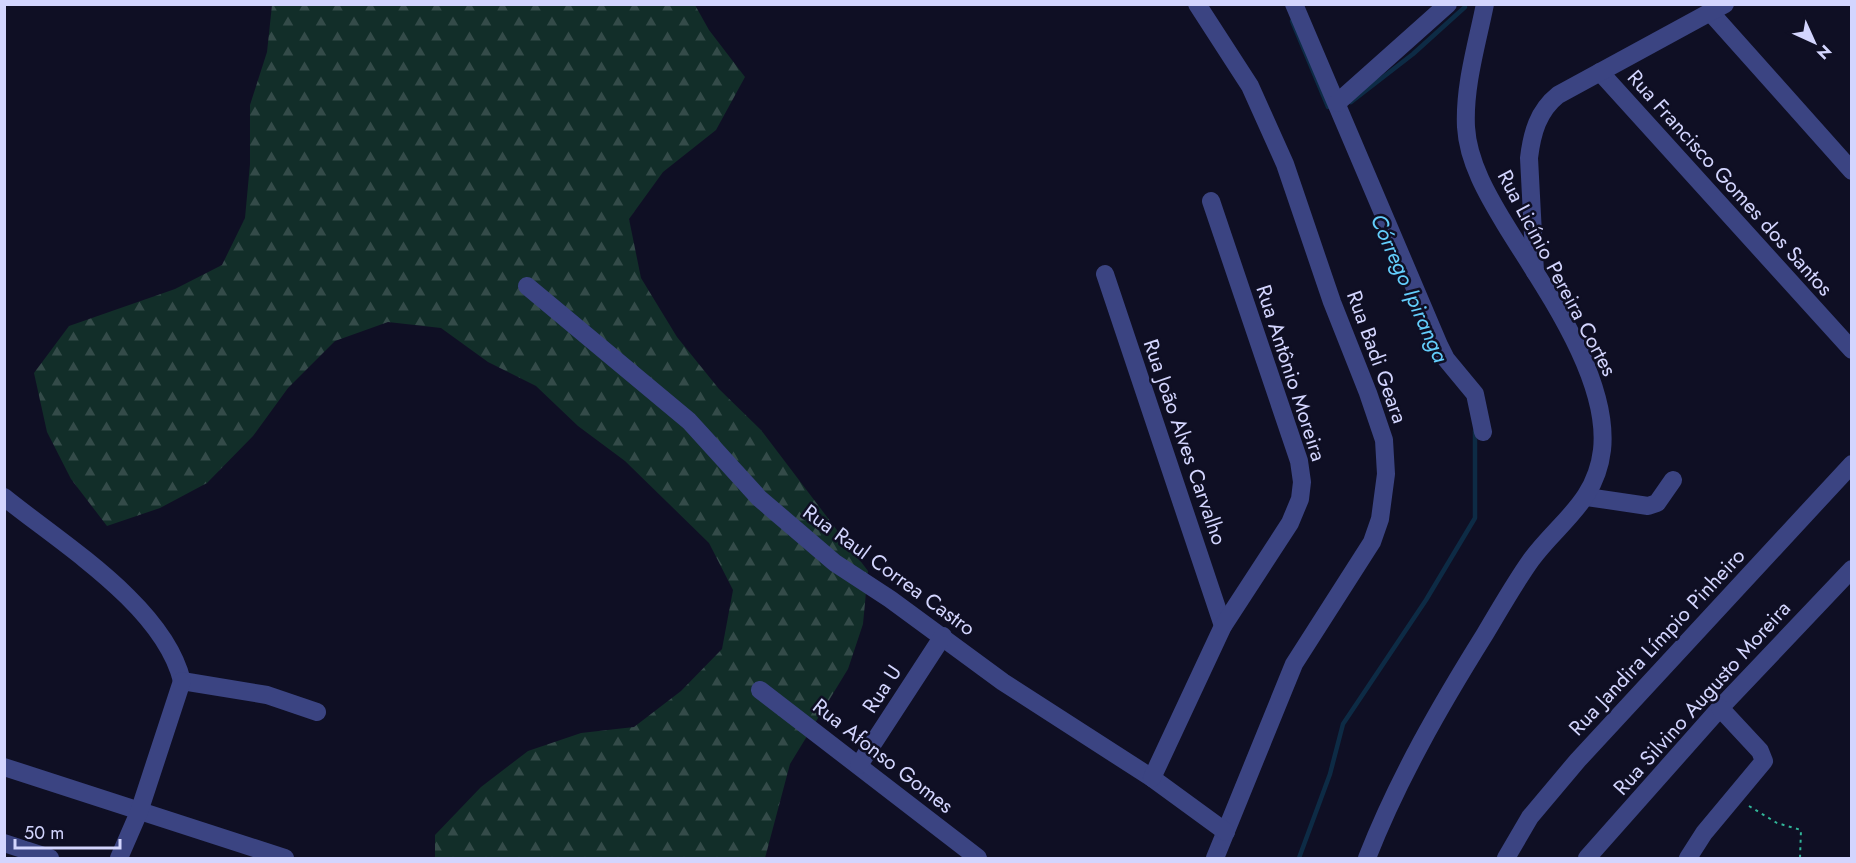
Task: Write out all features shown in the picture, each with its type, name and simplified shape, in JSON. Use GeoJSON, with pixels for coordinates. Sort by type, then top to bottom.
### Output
{"type":"FeatureCollection","features":[{"type":"Feature","properties":{"kind":"street","name":"Rua Badi Geara"},"geometry":{"type":"LineString","coordinates":[[1197,4],[1250,86],[1281,154],[1332,303],[1368,393],[1383,440],[1386,474],[1380,519],[1372,542],[1294,664],[1215,858]]}},
{"type":"Feature","properties":{"kind":"street"},"geometry":{"type":"LineString","coordinates":[[1294,4],[1439,345],[1479,404],[1483,432]]}},
{"type":"Feature","properties":{"kind":"street"},"geometry":{"type":"LineString","coordinates":[[1337,103],[1448,4]]}},
{"type":"Feature","properties":{"kind":"street","name":"Rua Licínio Pereira Cortes"},"geometry":{"type":"LineString","coordinates":[[1367,858],[1389,802],[1441,704],[1531,560],[1587,498],[1602,450],[1597,394],[1586,364],[1489,197],[1473,160],[1466,128],[1470,75],[1485,4]]}},
{"type":"Feature","properties":{"kind":"street"},"geometry":{"type":"LineString","coordinates":[[1535,274],[1528,158],[1544,105],[1557,94],[1718,8],[1851,171]]}},
{"type":"Feature","properties":{"kind":"street","name":"Rua Francisco Gomes dos Santos"},"geometry":{"type":"LineString","coordinates":[[1600,72],[1851,350]]}},
{"type":"Feature","properties":{"kind":"street","name":"Rua Antônio Moreira"},"geometry":{"type":"LineString","coordinates":[[1152,778],[1223,626],[1290,523],[1300,499],[1302,482],[1299,461],[1211,201]]}},
{"type":"Feature","properties":{"kind":"street","name":"Rua João Alves Carvalho"},"geometry":{"type":"LineString","coordinates":[[1105,274],[1223,626]]}},
{"type":"Feature","properties":{"kind":"street","name":"Rua Raul Correa Castro"},"geometry":{"type":"LineString","coordinates":[[527,286],[689,421],[759,498],[805,539],[1003,682],[1152,778],[1226,832]]}},
{"type":"Feature","properties":{"kind":"street","name":"Rua Jandira Límpio Pinheiro"},"geometry":{"type":"LineString","coordinates":[[1506,858],[1530,817],[1578,760],[1851,464]]}},
{"type":"Feature","properties":{"kind":"street"},"geometry":{"type":"LineString","coordinates":[[1587,498],[1648,506],[1657,503],[1673,480]]}},
{"type":"Feature","properties":{"kind":"street"},"geometry":{"type":"LineString","coordinates":[[4,497],[100,571],[137,608],[172,652],[182,681],[139,812],[119,858]]}},
{"type":"Feature","properties":{"kind":"street","name":"Rua Silvino Augusto Moreira"},"geometry":{"type":"LineString","coordinates":[[1587,858],[1720,708],[1851,569]]}},
{"type":"Feature","properties":{"kind":"street","name":"Rua U"},"geometry":{"type":"LineString","coordinates":[[859,765],[942,636]]}},
{"type":"Feature","properties":{"kind":"street"},"geometry":{"type":"LineString","coordinates":[[182,681],[267,695],[317,712]]}},
{"type":"Feature","properties":{"kind":"street","name":"Rua Afonso Gomes"},"geometry":{"type":"LineString","coordinates":[[760,690],[978,858]]}},
{"type":"Feature","properties":{"kind":"street"},"geometry":{"type":"LineString","coordinates":[[1688,858],[1698,841],[1764,761],[1760,751],[1720,708]]}},
{"type":"Feature","properties":{"kind":"street"},"geometry":{"type":"LineString","coordinates":[[4,766],[285,858]]}},
{"type":"Feature","properties":{"kind":"street"},"geometry":{"type":"LineString","coordinates":[[4,843],[50,858]]}},
{"type":"Feature","properties":{"kind":"path"},"geometry":{"type":"LineString","coordinates":[[1734,796],[1777,823],[1801,830],[1800,858]]}},
{"type":"Feature","properties":{"kind":"green space"},"geometry":{"type":"Polygon","coordinates":[[[272,5],[695,5],[709,30],[745,77],[716,130],[663,172],[629,219],[641,278],[677,337],[719,389],[761,430],[868,571],[863,624],[848,669],[790,764],[765,858],[435,858],[435,835],[481,787],[528,751],[581,733],[634,727],[681,691],[722,649],[733,590],[709,543],[625,461],[578,426],[536,386],[488,362],[441,328],[388,322],[335,341],[288,388],[253,436],[207,483],[160,508],[107,526],[71,479],[47,432],[34,373],[69,326],[175,289],[222,265],[245,218],[250,164],[250,105],[267,52],[272,5]]]}},
{"type":"Feature","properties":{"kind":"waterway"},"geometry":{"type":"LineString","coordinates":[[1351,102],[1413,54],[1465,7]]}},
{"type":"Feature","properties":{"kind":"waterway","name":"Córrego Ipiranga"},"geometry":{"type":"LineString","coordinates":[[1292,21],[1328,107]]}},
{"type":"Feature","properties":{"kind":"waterway","name":"Córrego Ipiranga"},"geometry":{"type":"LineString","coordinates":[[1299,858],[1330,774],[1343,724],[1426,600],[1475,518],[1475,431]]}}]}
